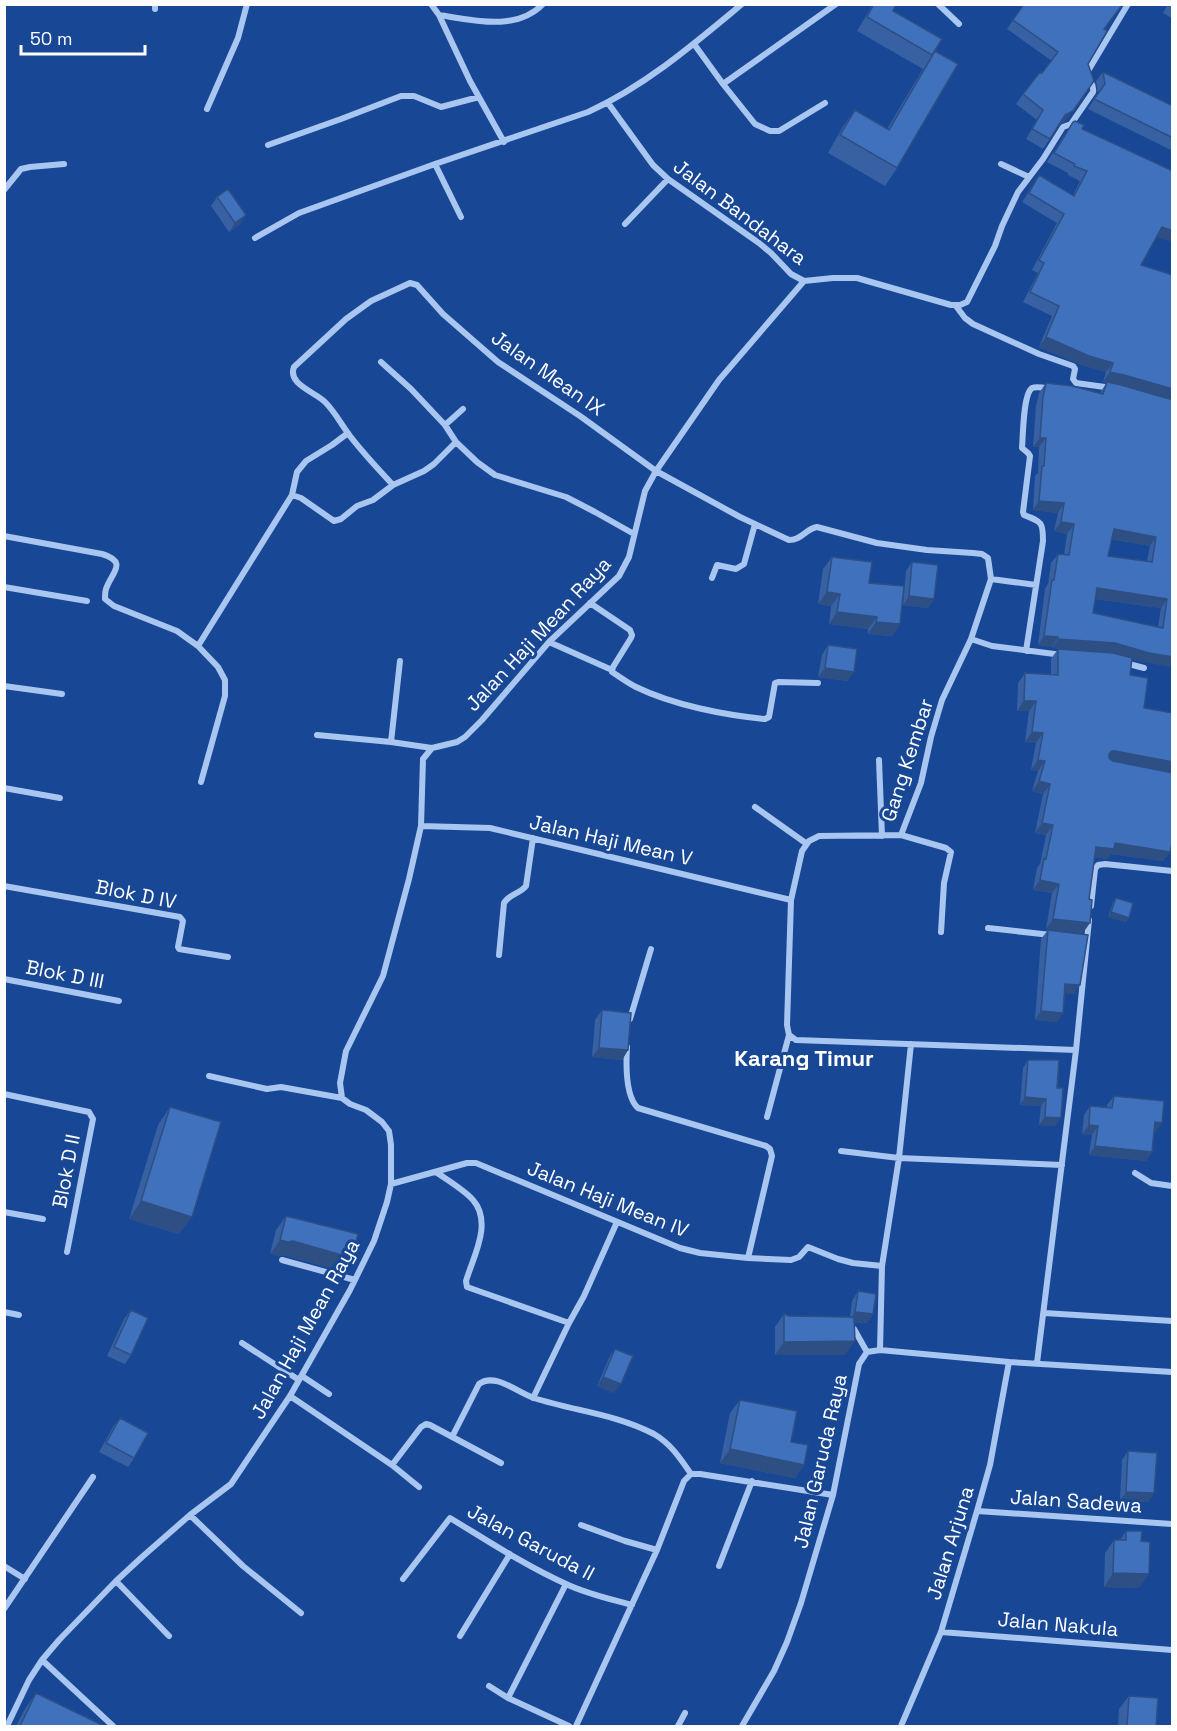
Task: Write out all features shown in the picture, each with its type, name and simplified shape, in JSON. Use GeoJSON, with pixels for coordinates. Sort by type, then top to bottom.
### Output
{"type":"FeatureCollection","features":[{"type":"Feature","properties":{"kind":"street"},"geometry":{"type":"LineString","coordinates":[[207,109],[238,38],[247,4]]}},
{"type":"Feature","properties":{"kind":"street"},"geometry":{"type":"LineString","coordinates":[[431,4],[439,15],[504,142]]}},
{"type":"Feature","properties":{"kind":"street"},"geometry":{"type":"LineString","coordinates":[[439,15],[486,21],[513,21],[535,13],[543,4]]}},
{"type":"Feature","properties":{"kind":"street"},"geometry":{"type":"LineString","coordinates":[[255,238],[299,213],[504,142],[608,103],[694,44],[742,4]]}},
{"type":"Feature","properties":{"kind":"street"},"geometry":{"type":"LineString","coordinates":[[723,84],[836,4]]}},
{"type":"Feature","properties":{"kind":"street"},"geometry":{"type":"LineString","coordinates":[[938,4],[959,24]]}},
{"type":"Feature","properties":{"kind":"street"},"geometry":{"type":"LineString","coordinates":[[1075,381],[1073,366],[1039,354],[973,324],[956,306],[967,302],[995,246],[1018,192],[1063,127],[1071,123],[1093,92],[1088,70],[1128,4]]}},
{"type":"Feature","properties":{"kind":"street"},"geometry":{"type":"LineString","coordinates":[[694,44],[755,123],[770,131],[779,131],[825,103]]}},
{"type":"Feature","properties":{"kind":"street"},"geometry":{"type":"LineString","coordinates":[[268,145],[401,96],[414,96],[441,107],[479,97]]}},
{"type":"Feature","properties":{"kind":"street","name":"Jalan Bandahara"},"geometry":{"type":"LineString","coordinates":[[608,103],[653,165],[668,180],[759,243],[791,274],[804,281],[857,278],[956,306]]}},
{"type":"Feature","properties":{"kind":"street"},"geometry":{"type":"LineString","coordinates":[[4,190],[21,169],[64,164]]}},
{"type":"Feature","properties":{"kind":"street"},"geometry":{"type":"LineString","coordinates":[[435,164],[461,217]]}},
{"type":"Feature","properties":{"kind":"street"},"geometry":{"type":"LineString","coordinates":[[1001,164],[1029,177]]}},
{"type":"Feature","properties":{"kind":"street"},"geometry":{"type":"LineString","coordinates":[[625,224],[668,180]]}},
{"type":"Feature","properties":{"kind":"street","name":"Jalan Haji Mean Raya"},"geometry":{"type":"LineString","coordinates":[[432,748],[456,742],[465,737],[549,642],[619,576],[629,557],[645,491],[656,471],[719,380],[804,281]]}},
{"type":"Feature","properties":{"kind":"street","name":"Jalan Mean IX"},"geometry":{"type":"LineString","coordinates":[[348,433],[334,411],[321,398],[300,385],[293,378],[292,371],[346,319],[371,300],[410,283],[417,285],[443,314],[498,362],[580,416],[656,471],[755,524],[789,540],[798,539],[807,531],[817,528],[877,543],[982,554],[988,558]]}},
{"type":"Feature","properties":{"kind":"street"},"geometry":{"type":"LineString","coordinates":[[381,362],[445,424],[456,442],[495,475],[566,497],[634,534]]}},
{"type":"Feature","properties":{"kind":"street"},"geometry":{"type":"LineString","coordinates":[[1069,388],[1075,381]]}},
{"type":"Feature","properties":{"kind":"street"},"geometry":{"type":"LineString","coordinates":[[1075,381],[1116,389]]}},
{"type":"Feature","properties":{"kind":"street"},"geometry":{"type":"LineString","coordinates":[[1026,651],[1043,541],[1043,526],[1040,522],[1024,515],[1023,512],[1030,456],[1022,448],[1024,417],[1030,389],[1035,387],[1055,389]]}},
{"type":"Feature","properties":{"kind":"street"},"geometry":{"type":"LineString","coordinates":[[445,424],[463,410]]}},
{"type":"Feature","properties":{"kind":"street"},"geometry":{"type":"LineString","coordinates":[[198,646],[292,495],[297,472],[306,461],[348,433],[393,486]]}},
{"type":"Feature","properties":{"kind":"street"},"geometry":{"type":"LineString","coordinates":[[292,495],[334,521],[341,519],[357,506],[373,500],[393,486],[424,471],[456,442]]}},
{"type":"Feature","properties":{"kind":"street"},"geometry":{"type":"LineString","coordinates":[[712,578],[717,565],[736,569],[744,564],[755,524]]}},
{"type":"Feature","properties":{"kind":"street"},"geometry":{"type":"LineString","coordinates":[[4,536],[111,556],[116,560],[116,569],[105,590],[105,599],[114,606],[177,632],[198,646],[218,668],[225,680],[225,696],[201,782]]}},
{"type":"Feature","properties":{"kind":"street","name":"Gang Kembar"},"geometry":{"type":"LineString","coordinates":[[807,844],[819,836],[901,835],[921,783],[942,700],[971,639],[991,579],[988,558]]}},
{"type":"Feature","properties":{"kind":"street"},"geometry":{"type":"LineString","coordinates":[[991,579],[1036,585]]}},
{"type":"Feature","properties":{"kind":"street"},"geometry":{"type":"LineString","coordinates":[[4,587],[87,601]]}},
{"type":"Feature","properties":{"kind":"street"},"geometry":{"type":"LineString","coordinates":[[590,603],[632,632],[631,638],[612,670]]}},
{"type":"Feature","properties":{"kind":"street"},"geometry":{"type":"LineString","coordinates":[[971,639],[992,646],[1068,655]]}},
{"type":"Feature","properties":{"kind":"street"},"geometry":{"type":"LineString","coordinates":[[549,642],[612,670],[636,687],[665,698],[701,708],[765,719],[769,717],[775,683],[818,683]]}},
{"type":"Feature","properties":{"kind":"street"},"geometry":{"type":"LineString","coordinates":[[392,742],[400,661]]}},
{"type":"Feature","properties":{"kind":"street"},"geometry":{"type":"LineString","coordinates":[[1116,661],[1144,668]]}},
{"type":"Feature","properties":{"kind":"street"},"geometry":{"type":"LineString","coordinates":[[4,686],[62,694]]}},
{"type":"Feature","properties":{"kind":"street"},"geometry":{"type":"LineString","coordinates":[[317,735],[432,748]]}},
{"type":"Feature","properties":{"kind":"street"},"geometry":{"type":"LineString","coordinates":[[209,1076],[267,1089],[281,1087],[342,1098],[340,1083],[346,1051],[383,976],[409,879],[421,826],[423,759],[432,748]]}},
{"type":"Feature","properties":{"kind":"street"},"geometry":{"type":"LineString","coordinates":[[879,760],[882,836]]}},
{"type":"Feature","properties":{"kind":"street"},"geometry":{"type":"LineString","coordinates":[[4,788],[60,798]]}},
{"type":"Feature","properties":{"kind":"street"},"geometry":{"type":"LineString","coordinates":[[755,807],[807,844],[802,851],[791,900],[789,1035],[767,1117]]}},
{"type":"Feature","properties":{"kind":"street","name":"Jalan Haji Mean V"},"geometry":{"type":"LineString","coordinates":[[421,826],[490,828],[791,900]]}},
{"type":"Feature","properties":{"kind":"street"},"geometry":{"type":"LineString","coordinates":[[901,835],[949,849],[951,852],[944,883],[941,932]]}},
{"type":"Feature","properties":{"kind":"street"},"geometry":{"type":"LineString","coordinates":[[499,955],[504,903],[526,886],[533,838]]}},
{"type":"Feature","properties":{"kind":"street"},"geometry":{"type":"LineString","coordinates":[[1037,1363],[1076,1050],[1095,869],[1098,865],[1105,864],[1173,871]]}},
{"type":"Feature","properties":{"kind":"street","name":"Blok D IV"},"geometry":{"type":"LineString","coordinates":[[4,886],[180,917],[183,921],[179,949],[228,957]]}},
{"type":"Feature","properties":{"kind":"street"},"geometry":{"type":"LineString","coordinates":[[988,928],[1054,936]]}},
{"type":"Feature","properties":{"kind":"street"},"geometry":{"type":"LineString","coordinates":[[1076,938],[1087,939]]}},
{"type":"Feature","properties":{"kind":"street"},"geometry":{"type":"LineString","coordinates":[[628,1028],[631,1011],[651,949]]}},
{"type":"Feature","properties":{"kind":"street","name":"Blok D III"},"geometry":{"type":"LineString","coordinates":[[4,979],[119,1001]]}},
{"type":"Feature","properties":{"kind":"street"},"geometry":{"type":"LineString","coordinates":[[789,1035],[796,1040],[1076,1050]]}},
{"type":"Feature","properties":{"kind":"street"},"geometry":{"type":"LineString","coordinates":[[627,1036],[626,1067],[633,1104],[638,1108],[720,1131],[770,1149],[772,1156],[748,1258]]}},
{"type":"Feature","properties":{"kind":"street"},"geometry":{"type":"LineString","coordinates":[[880,1350],[882,1266],[899,1158],[911,1044]]}},
{"type":"Feature","properties":{"kind":"street","name":"Blok D II"},"geometry":{"type":"LineString","coordinates":[[4,1094],[89,1112],[92,1115],[67,1252]]}},
{"type":"Feature","properties":{"kind":"street","name":"Jalan Haji Mean Raya"},"geometry":{"type":"LineString","coordinates":[[7,1726],[29,1680],[42,1660],[116,1581],[190,1515],[231,1484],[301,1378],[355,1280],[374,1241],[392,1184],[391,1145],[389,1131],[382,1122],[366,1110],[342,1098]]}},
{"type":"Feature","properties":{"kind":"street"},"geometry":{"type":"LineString","coordinates":[[841,1151],[899,1158],[1062,1165]]}},
{"type":"Feature","properties":{"kind":"street","name":"Jalan Haji Mean IV"},"geometry":{"type":"LineString","coordinates":[[392,1184],[467,1162],[476,1163],[680,1248],[748,1258],[791,1260],[799,1257],[808,1247],[853,1263],[882,1266]]}},
{"type":"Feature","properties":{"kind":"street"},"geometry":{"type":"LineString","coordinates":[[436,1172],[473,1200],[481,1220],[481,1236],[468,1274],[467,1287],[568,1323]]}},
{"type":"Feature","properties":{"kind":"street"},"geometry":{"type":"LineString","coordinates":[[1136,1173],[1151,1183],[1173,1186]]}},
{"type":"Feature","properties":{"kind":"street"},"geometry":{"type":"LineString","coordinates":[[4,1212],[44,1219]]}},
{"type":"Feature","properties":{"kind":"street"},"geometry":{"type":"LineString","coordinates":[[533,1398],[568,1323],[585,1296],[617,1222]]}},
{"type":"Feature","properties":{"kind":"street"},"geometry":{"type":"LineString","coordinates":[[282,1260],[355,1280]]}},
{"type":"Feature","properties":{"kind":"street"},"geometry":{"type":"LineString","coordinates":[[4,1312],[19,1315]]}},
{"type":"Feature","properties":{"kind":"street"},"geometry":{"type":"LineString","coordinates":[[1044,1314],[1173,1321]]}},
{"type":"Feature","properties":{"kind":"street"},"geometry":{"type":"LineString","coordinates":[[840,1325],[854,1329],[867,1352]]}},
{"type":"Feature","properties":{"kind":"street"},"geometry":{"type":"LineString","coordinates":[[242,1342],[329,1394]]}},
{"type":"Feature","properties":{"kind":"street","name":"Jalan Garuda Raya"},"geometry":{"type":"LineString","coordinates":[[742,1726],[774,1671],[801,1603],[832,1495],[859,1364],[867,1352],[880,1350],[1009,1362],[1173,1372]]}},
{"type":"Feature","properties":{"kind":"street","name":"Jalan Arjuna"},"geometry":{"type":"LineString","coordinates":[[901,1726],[941,1632],[990,1465],[1009,1362]]}},
{"type":"Feature","properties":{"kind":"street"},"geometry":{"type":"LineString","coordinates":[[452,1437],[479,1384],[485,1380],[494,1380],[533,1398],[625,1421],[656,1435],[674,1449],[691,1474]]}},
{"type":"Feature","properties":{"kind":"street"},"geometry":{"type":"LineString","coordinates":[[290,1396],[392,1465],[419,1487]]}},
{"type":"Feature","properties":{"kind":"street"},"geometry":{"type":"LineString","coordinates":[[392,1465],[424,1425],[430,1425],[501,1463]]}},
{"type":"Feature","properties":{"kind":"street"},"geometry":{"type":"LineString","coordinates":[[576,1726],[657,1550],[684,1481],[691,1474],[752,1481],[832,1495]]}},
{"type":"Feature","properties":{"kind":"street"},"geometry":{"type":"LineString","coordinates":[[4,1609],[93,1477]]}},
{"type":"Feature","properties":{"kind":"street"},"geometry":{"type":"LineString","coordinates":[[719,1566],[752,1481]]}},
{"type":"Feature","properties":{"kind":"street","name":"Jalan Sadewa"},"geometry":{"type":"LineString","coordinates":[[977,1510],[1173,1524]]}},
{"type":"Feature","properties":{"kind":"street"},"geometry":{"type":"LineString","coordinates":[[190,1515],[243,1566],[301,1613]]}},
{"type":"Feature","properties":{"kind":"street","name":"Jalan Garuda II"},"geometry":{"type":"LineString","coordinates":[[403,1579],[450,1518],[566,1584],[632,1605]]}},
{"type":"Feature","properties":{"kind":"street"},"geometry":{"type":"LineString","coordinates":[[582,1525],[657,1550]]}},
{"type":"Feature","properties":{"kind":"street"},"geometry":{"type":"LineString","coordinates":[[460,1636],[510,1554]]}},
{"type":"Feature","properties":{"kind":"street"},"geometry":{"type":"LineString","coordinates":[[4,1566],[25,1579]]}},
{"type":"Feature","properties":{"kind":"street"},"geometry":{"type":"LineString","coordinates":[[116,1581],[169,1636]]}},
{"type":"Feature","properties":{"kind":"street"},"geometry":{"type":"LineString","coordinates":[[508,1698],[566,1584]]}},
{"type":"Feature","properties":{"kind":"street","name":"Jalan Nakula"},"geometry":{"type":"LineString","coordinates":[[941,1632],[1173,1650]]}},
{"type":"Feature","properties":{"kind":"street"},"geometry":{"type":"LineString","coordinates":[[42,1660],[113,1726]]}},
{"type":"Feature","properties":{"kind":"street"},"geometry":{"type":"LineString","coordinates":[[489,1686],[565,1726]]}},
{"type":"Feature","properties":{"kind":"street"},"geometry":{"type":"LineString","coordinates":[[678,1726],[685,1713]]}},
{"type":"Feature","properties":{"kind":"building"},"geometry":{"type":"Polygon","coordinates":[[[874,4],[896,4],[893,11],[942,39],[932,55],[867,17],[874,4]]]}},
{"type":"Feature","properties":{"kind":"building"},"geometry":{"type":"Polygon","coordinates":[[[1024,4],[1122,5],[1104,29],[1107,31],[1088,64],[1094,81],[1073,111],[1065,115],[1050,139],[1032,129],[1043,110],[1023,94],[1058,52],[1013,20],[1024,4]]]}},
{"type":"Feature","properties":{"kind":"building"},"geometry":{"type":"Polygon","coordinates":[[[935,51],[958,64],[897,168],[840,135],[855,110],[889,130],[935,51]]]}},
{"type":"Feature","properties":{"kind":"building"},"geometry":{"type":"Polygon","coordinates":[[[1103,72],[1173,106],[1173,138],[1094,99],[1105,84],[1103,72]]]}},
{"type":"Feature","properties":{"kind":"building"},"geometry":{"type":"Polygon","coordinates":[[[1075,121],[1084,125],[1082,129],[1173,171],[1173,231],[1162,227],[1141,265],[1173,275],[1173,389],[1110,372],[1113,363],[1089,356],[1046,337],[1059,306],[1030,292],[1044,263],[1039,260],[1064,214],[1029,193],[1039,175],[1074,196],[1087,171],[1074,166],[1075,164],[1054,153],[1075,121]]]}},
{"type":"Feature","properties":{"kind":"building"},"geometry":{"type":"Polygon","coordinates":[[[228,189],[246,215],[235,223],[217,197],[228,189]]]}},
{"type":"Feature","properties":{"kind":"building"},"geometry":{"type":"Polygon","coordinates":[[[1107,382],[1173,400],[1173,657],[1115,643],[1044,636],[1058,554],[1069,555],[1074,524],[1061,522],[1064,503],[1039,501],[1046,438],[1040,438],[1046,383],[1072,386],[1103,394],[1107,382]],[[1114,529],[1108,556],[1152,562],[1156,537],[1114,529]],[[1097,588],[1093,613],[1163,628],[1167,599],[1097,588]]]}},
{"type":"Feature","properties":{"kind":"building"},"geometry":{"type":"Polygon","coordinates":[[[832,557],[872,562],[869,583],[904,586],[900,624],[876,622],[877,617],[837,612],[840,594],[827,592],[832,557]]]}},
{"type":"Feature","properties":{"kind":"building"},"geometry":{"type":"Polygon","coordinates":[[[912,562],[938,565],[934,599],[909,596],[912,562]]]}},
{"type":"Feature","properties":{"kind":"building"},"geometry":{"type":"Polygon","coordinates":[[[828,645],[857,649],[854,672],[825,668],[828,645]]]}},
{"type":"Feature","properties":{"kind":"building"},"geometry":{"type":"Polygon","coordinates":[[[1058,649],[1113,653],[1132,658],[1130,675],[1148,678],[1144,708],[1173,713],[1173,762],[1115,751],[1109,754],[1109,758],[1113,761],[1173,773],[1173,838],[1170,852],[1115,843],[1114,849],[1096,847],[1089,899],[1092,900],[1090,923],[1053,919],[1059,884],[1040,880],[1053,825],[1042,823],[1050,784],[1039,781],[1045,761],[1038,760],[1043,733],[1032,732],[1036,701],[1024,701],[1025,673],[1058,675],[1058,649]]]}},
{"type":"Feature","properties":{"kind":"building"},"geometry":{"type":"Polygon","coordinates":[[[1116,898],[1133,903],[1129,918],[1111,912],[1116,898]]]}},
{"type":"Feature","properties":{"kind":"building"},"geometry":{"type":"Polygon","coordinates":[[[1048,930],[1088,935],[1080,985],[1065,984],[1063,1013],[1041,1011],[1048,930]]]}},
{"type":"Feature","properties":{"kind":"building"},"geometry":{"type":"Polygon","coordinates":[[[602,1010],[631,1013],[628,1050],[599,1048],[602,1010]]]}},
{"type":"Feature","properties":{"kind":"building"},"geometry":{"type":"Polygon","coordinates":[[[1028,1060],[1059,1060],[1057,1088],[1063,1088],[1061,1118],[1045,1117],[1046,1099],[1025,1097],[1028,1060]]]}},
{"type":"Feature","properties":{"kind":"building"},"geometry":{"type":"Polygon","coordinates":[[[1114,1096],[1164,1101],[1162,1123],[1155,1122],[1152,1152],[1095,1146],[1098,1126],[1089,1125],[1090,1106],[1112,1108],[1114,1096]]]}},
{"type":"Feature","properties":{"kind":"building"},"geometry":{"type":"Polygon","coordinates":[[[170,1107],[221,1122],[192,1217],[141,1201],[170,1107]]]}},
{"type":"Feature","properties":{"kind":"building"},"geometry":{"type":"Polygon","coordinates":[[[286,1216],[358,1234],[352,1258],[293,1241],[280,1240],[286,1216]]]}},
{"type":"Feature","properties":{"kind":"building"},"geometry":{"type":"Polygon","coordinates":[[[858,1291],[876,1294],[873,1314],[855,1312],[858,1291]]]}},
{"type":"Feature","properties":{"kind":"building"},"geometry":{"type":"Polygon","coordinates":[[[131,1310],[148,1318],[131,1355],[114,1347],[131,1310]]]}},
{"type":"Feature","properties":{"kind":"building"},"geometry":{"type":"Polygon","coordinates":[[[784,1314],[854,1318],[855,1341],[784,1342],[784,1314]]]}},
{"type":"Feature","properties":{"kind":"building"},"geometry":{"type":"Polygon","coordinates":[[[615,1349],[633,1356],[621,1384],[603,1377],[615,1349]]]}},
{"type":"Feature","properties":{"kind":"building"},"geometry":{"type":"Polygon","coordinates":[[[740,1400],[797,1411],[791,1442],[808,1445],[804,1465],[730,1449],[740,1400]]]}},
{"type":"Feature","properties":{"kind":"building"},"geometry":{"type":"Polygon","coordinates":[[[120,1418],[148,1433],[134,1458],[106,1443],[120,1418]]]}},
{"type":"Feature","properties":{"kind":"building"},"geometry":{"type":"Polygon","coordinates":[[[1128,1451],[1157,1453],[1154,1493],[1126,1492],[1128,1451]]]}},
{"type":"Feature","properties":{"kind":"building"},"geometry":{"type":"Polygon","coordinates":[[[1126,1531],[1142,1531],[1141,1541],[1150,1542],[1149,1574],[1113,1573],[1114,1540],[1126,1540],[1126,1531]]]}},
{"type":"Feature","properties":{"kind":"building"},"geometry":{"type":"Polygon","coordinates":[[[36,1693],[104,1726],[20,1726],[36,1693]]]}},
{"type":"Feature","properties":{"kind":"building"},"geometry":{"type":"Polygon","coordinates":[[[1129,1696],[1158,1698],[1156,1726],[1127,1726],[1129,1696]]]}},
{"type":"Feature","properties":{"kind":"district","name":"Karang Timur"},"geometry":{"type":"Point","coordinates":[804,1058]}}]}
